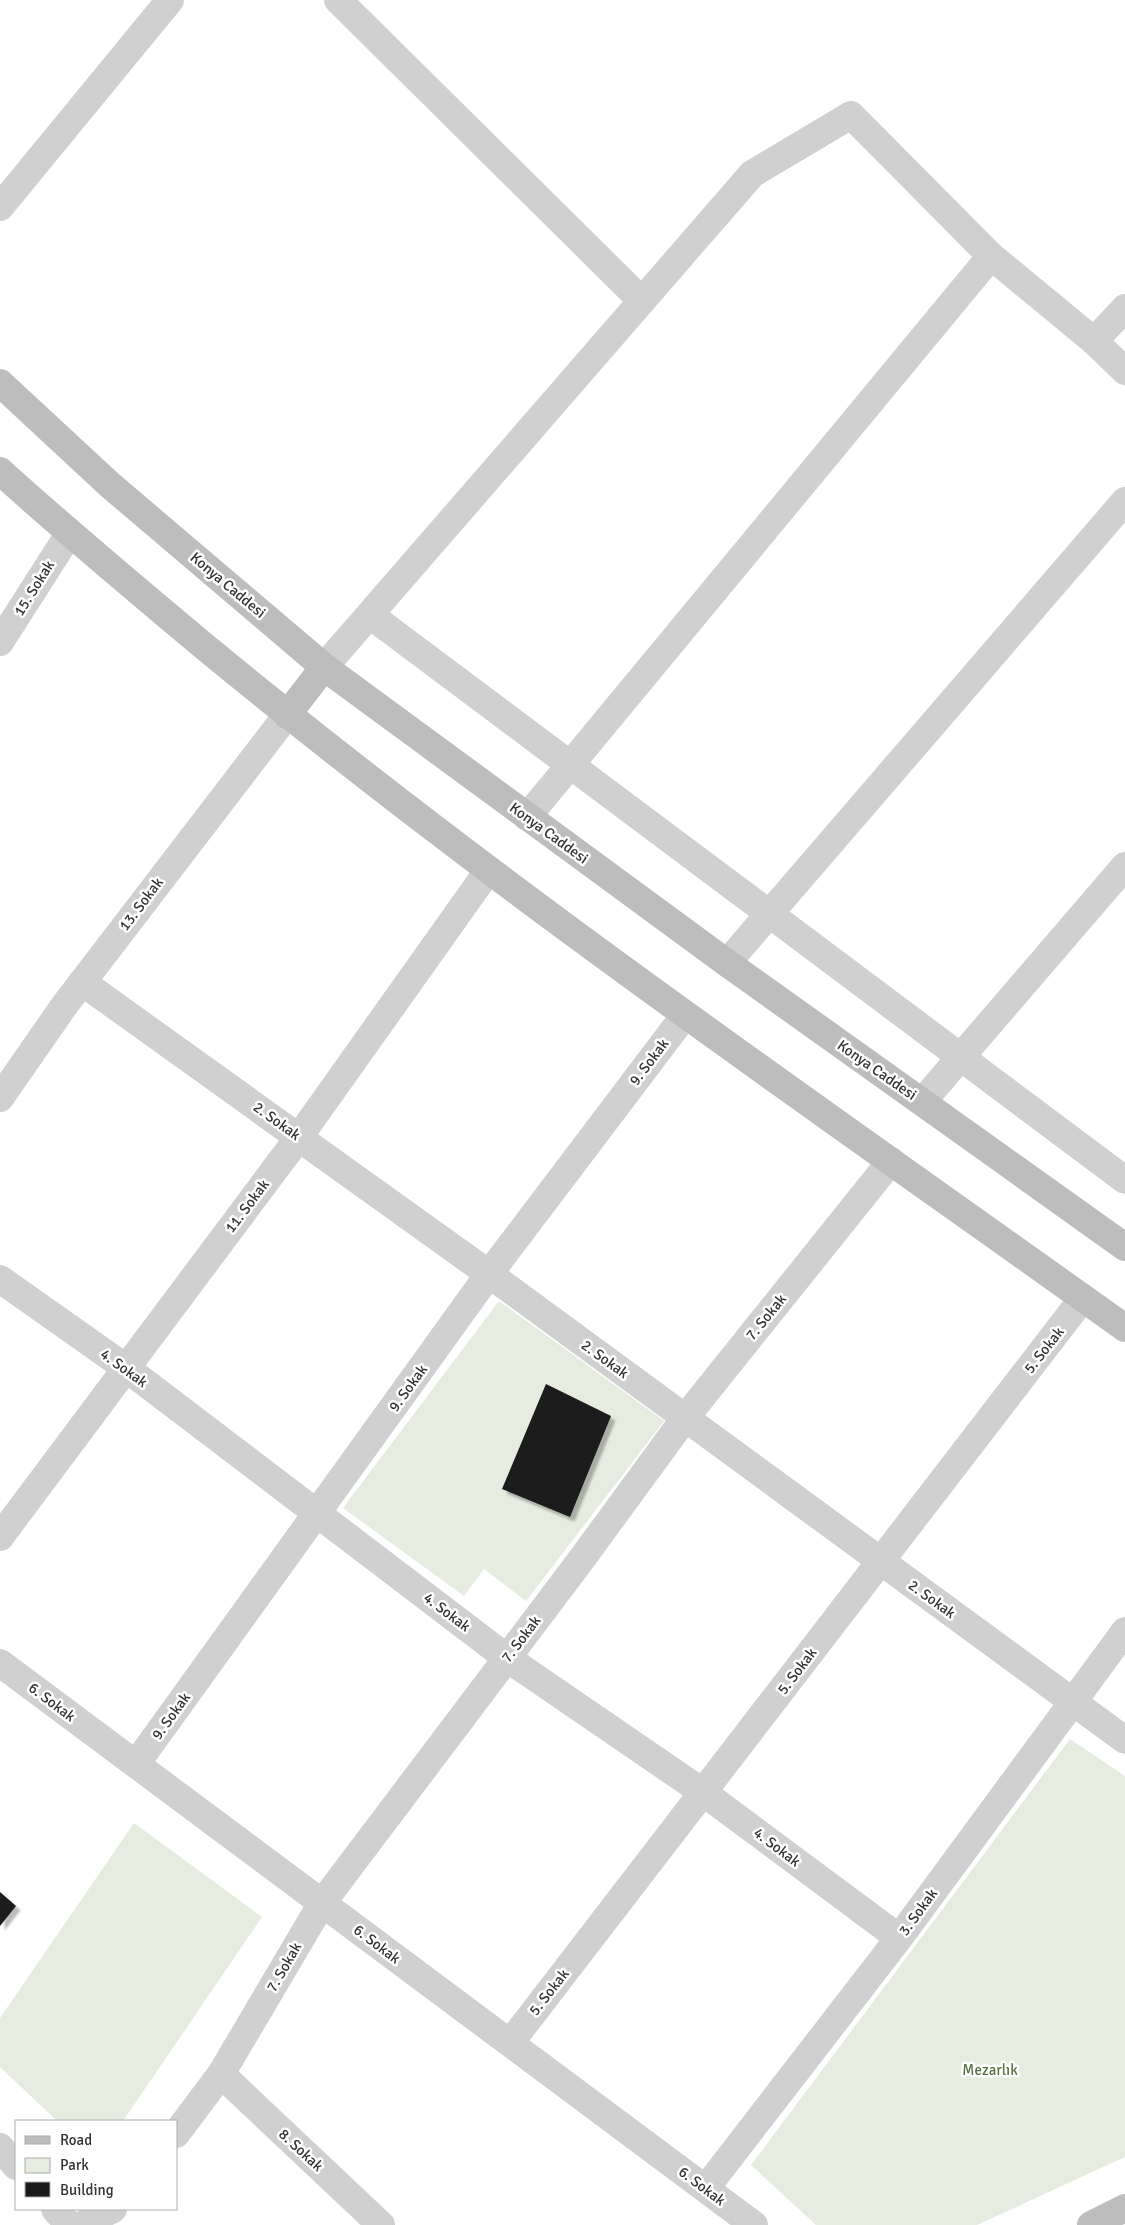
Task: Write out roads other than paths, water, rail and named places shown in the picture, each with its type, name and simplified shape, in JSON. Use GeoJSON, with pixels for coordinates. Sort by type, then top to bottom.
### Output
{"type":"FeatureCollection","features":[{"type":"Feature","properties":{"kind":"main road","name":"Konya Caddesi"},"geometry":{"type":"LineString","coordinates":[[0,383],[110,485],[324,667],[727,963],[1125,1247]]}},
{"type":"Feature","properties":{"kind":"main road"},"geometry":{"type":"LineString","coordinates":[[0,471],[69,534],[287,715],[488,871],[685,1015],[1125,1328]]}},
{"type":"Feature","properties":{"kind":"main road"},"geometry":{"type":"LineString","coordinates":[[287,715],[324,667]]}},
{"type":"Feature","properties":{"kind":"main road"},"geometry":{"type":"LineString","coordinates":[[1091,2225],[1125,2208]]}},
{"type":"Feature","properties":{"kind":"street"},"geometry":{"type":"LineString","coordinates":[[0,207],[170,0]]}},
{"type":"Feature","properties":{"kind":"street"},"geometry":{"type":"LineString","coordinates":[[338,0],[642,301]]}},
{"type":"Feature","properties":{"kind":"street"},"geometry":{"type":"LineString","coordinates":[[324,667],[752,174],[851,115],[991,256],[1094,341],[1125,371]]}},
{"type":"Feature","properties":{"kind":"street"},"geometry":{"type":"LineString","coordinates":[[527,817],[991,256]]}},
{"type":"Feature","properties":{"kind":"street"},"geometry":{"type":"LineString","coordinates":[[1094,341],[1125,308]]}},
{"type":"Feature","properties":{"kind":"street"},"geometry":{"type":"LineString","coordinates":[[727,963],[1125,501]]}},
{"type":"Feature","properties":{"kind":"street","name":"15. Sokak"},"geometry":{"type":"LineString","coordinates":[[0,642],[69,534]]}},
{"type":"Feature","properties":{"kind":"street"},"geometry":{"type":"LineString","coordinates":[[370,615],[1125,1180]]}},
{"type":"Feature","properties":{"kind":"street","name":"13. Sokak"},"geometry":{"type":"LineString","coordinates":[[0,1098],[82,982],[287,715]]}},
{"type":"Feature","properties":{"kind":"street"},"geometry":{"type":"LineString","coordinates":[[922,1102],[1125,866]]}},
{"type":"Feature","properties":{"kind":"street","name":"11. Sokak"},"geometry":{"type":"LineString","coordinates":[[0,1537],[299,1137],[488,871]]}},
{"type":"Feature","properties":{"kind":"street","name":"2. Sokak"},"geometry":{"type":"LineString","coordinates":[[82,982],[489,1274],[1125,1740]]}},
{"type":"Feature","properties":{"kind":"street","name":"9. Sokak"},"geometry":{"type":"LineString","coordinates":[[136,1764],[318,1514],[489,1274],[685,1015]]}},
{"type":"Feature","properties":{"kind":"street","name":"7. Sokak"},"geometry":{"type":"LineString","coordinates":[[178,2131],[221,2074],[322,1903],[685,1418],[891,1161]]}},
{"type":"Feature","properties":{"kind":"street","name":"4. Sokak"},"geometry":{"type":"LineString","coordinates":[[0,1279],[126,1368],[507,1658],[704,1793],[899,1938]]}},
{"type":"Feature","properties":{"kind":"street","name":"5. Sokak"},"geometry":{"type":"LineString","coordinates":[[510,2043],[1083,1298]]}},
{"type":"Feature","properties":{"kind":"street","name":"3. Sokak"},"geometry":{"type":"LineString","coordinates":[[706,2188],[899,1938],[1125,1631]]}},
{"type":"Feature","properties":{"kind":"street","name":"6. Sokak"},"geometry":{"type":"LineString","coordinates":[[0,1663],[754,2225]]}},
{"type":"Feature","properties":{"kind":"street","name":"8. Sokak"},"geometry":{"type":"LineString","coordinates":[[221,2074],[381,2225]]}},
{"type":"Feature","properties":{"kind":"street"},"geometry":{"type":"LineString","coordinates":[[0,2148],[15,2165]]}},
{"type":"Feature","properties":{"kind":"street"},"geometry":{"type":"LineString","coordinates":[[56,2210],[70,2225]]}},
{"type":"Feature","properties":{"kind":"street"},"geometry":{"type":"LineString","coordinates":[[82,2225],[111,2210]]}},
{"type":"Feature","properties":{"kind":"park label","name":"Mezarlık"},"geometry":{"type":"Point","coordinates":[990,2070]}}]}
